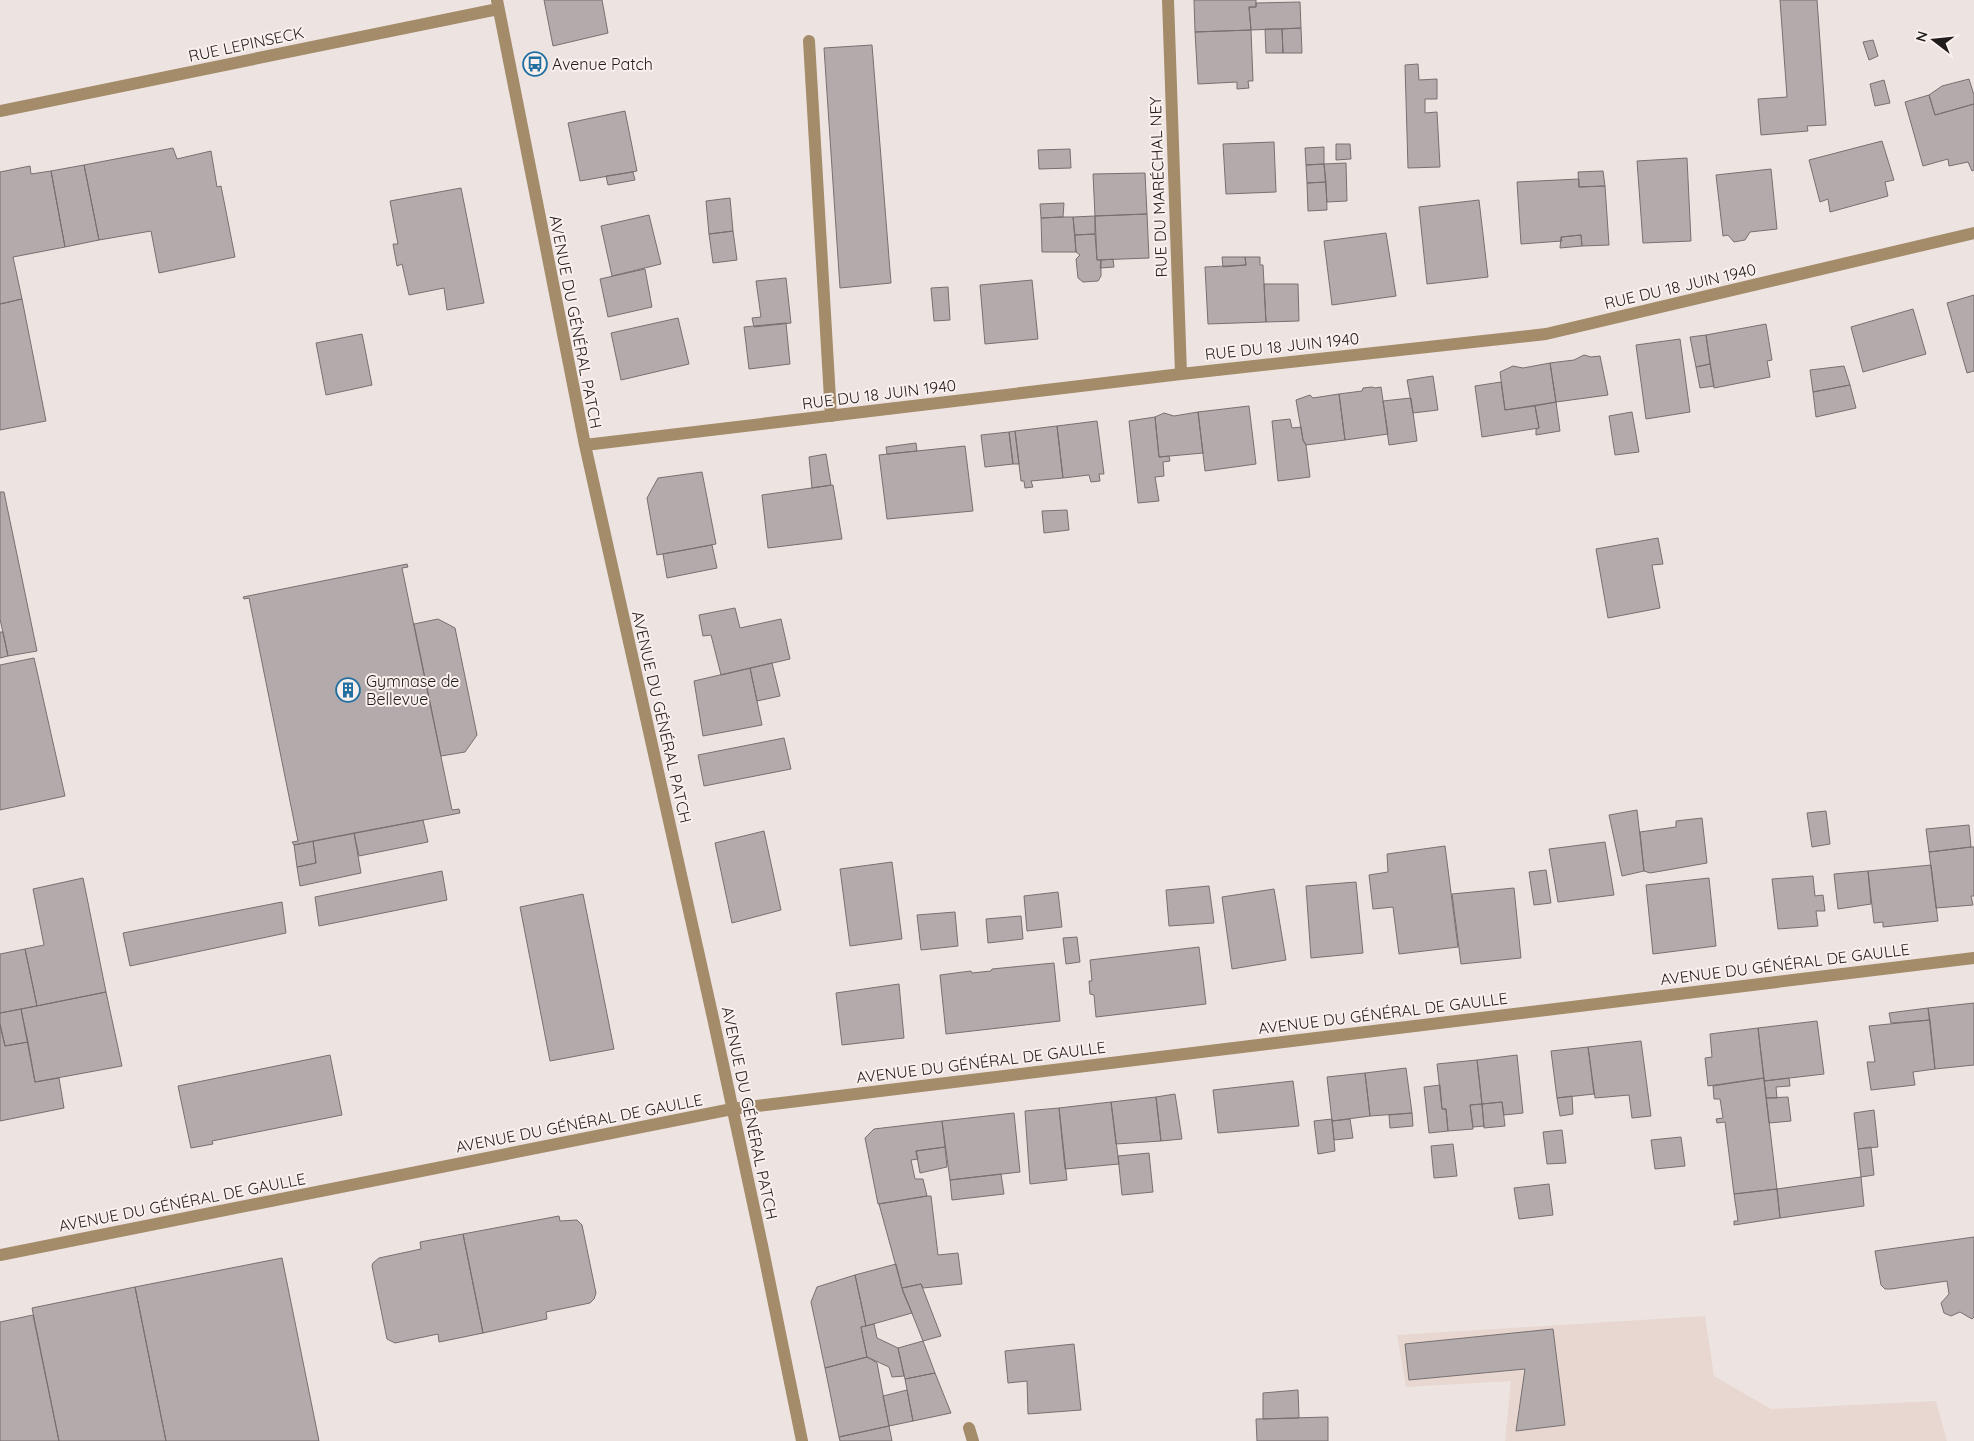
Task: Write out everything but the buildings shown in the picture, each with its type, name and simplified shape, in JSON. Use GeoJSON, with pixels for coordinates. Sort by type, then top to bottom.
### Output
{"type":"FeatureCollection","features":[{"type":"Feature","properties":{"kind":"street","name":"RUE DU MARÉCHAL NEY"},"geometry":{"type":"LineString","coordinates":[[1168,0],[1181,374]]}},
{"type":"Feature","properties":{"kind":"street","name":"RUE LEPINSECK"},"geometry":{"type":"LineString","coordinates":[[0,111],[498,4]]}},
{"type":"Feature","properties":{"kind":"street","name":"AVENUE DU GÉNÉRAL PATCH"},"geometry":{"type":"LineString","coordinates":[[498,4],[514,95],[585,446],[732,1109],[802,1441]]}},
{"type":"Feature","properties":{"kind":"street"},"geometry":{"type":"LineString","coordinates":[[808,42],[832,416]]}},
{"type":"Feature","properties":{"kind":"street","name":"RUE DU 18 JUIN 1940"},"geometry":{"type":"LineString","coordinates":[[585,446],[1181,374],[1546,334],[1974,233]]}},
{"type":"Feature","properties":{"kind":"street","name":"AVENUE DU GÉNÉRAL DE GAULLE"},"geometry":{"type":"LineString","coordinates":[[0,1255],[732,1109],[1974,958]]}},
{"type":"Feature","properties":{"kind":"street"},"geometry":{"type":"LineString","coordinates":[[969,1428],[973,1441]]}},
{"type":"Feature","properties":{"kind":"shaded area"},"geometry":{"type":"Polygon","coordinates":[[[1705,1316],[1714,1376],[1771,1409],[1936,1401],[1947,1441],[1505,1441],[1511,1381],[1406,1387],[1397,1335],[1705,1316]]]}},
{"type":"Feature","properties":{"kind":"place","name":"Avenue Patch"},"geometry":{"type":"Point","coordinates":[535,64]}},
{"type":"Feature","properties":{"kind":"place","name":"Gymnase de Bellevue"},"geometry":{"type":"Point","coordinates":[348,690]}}]}
